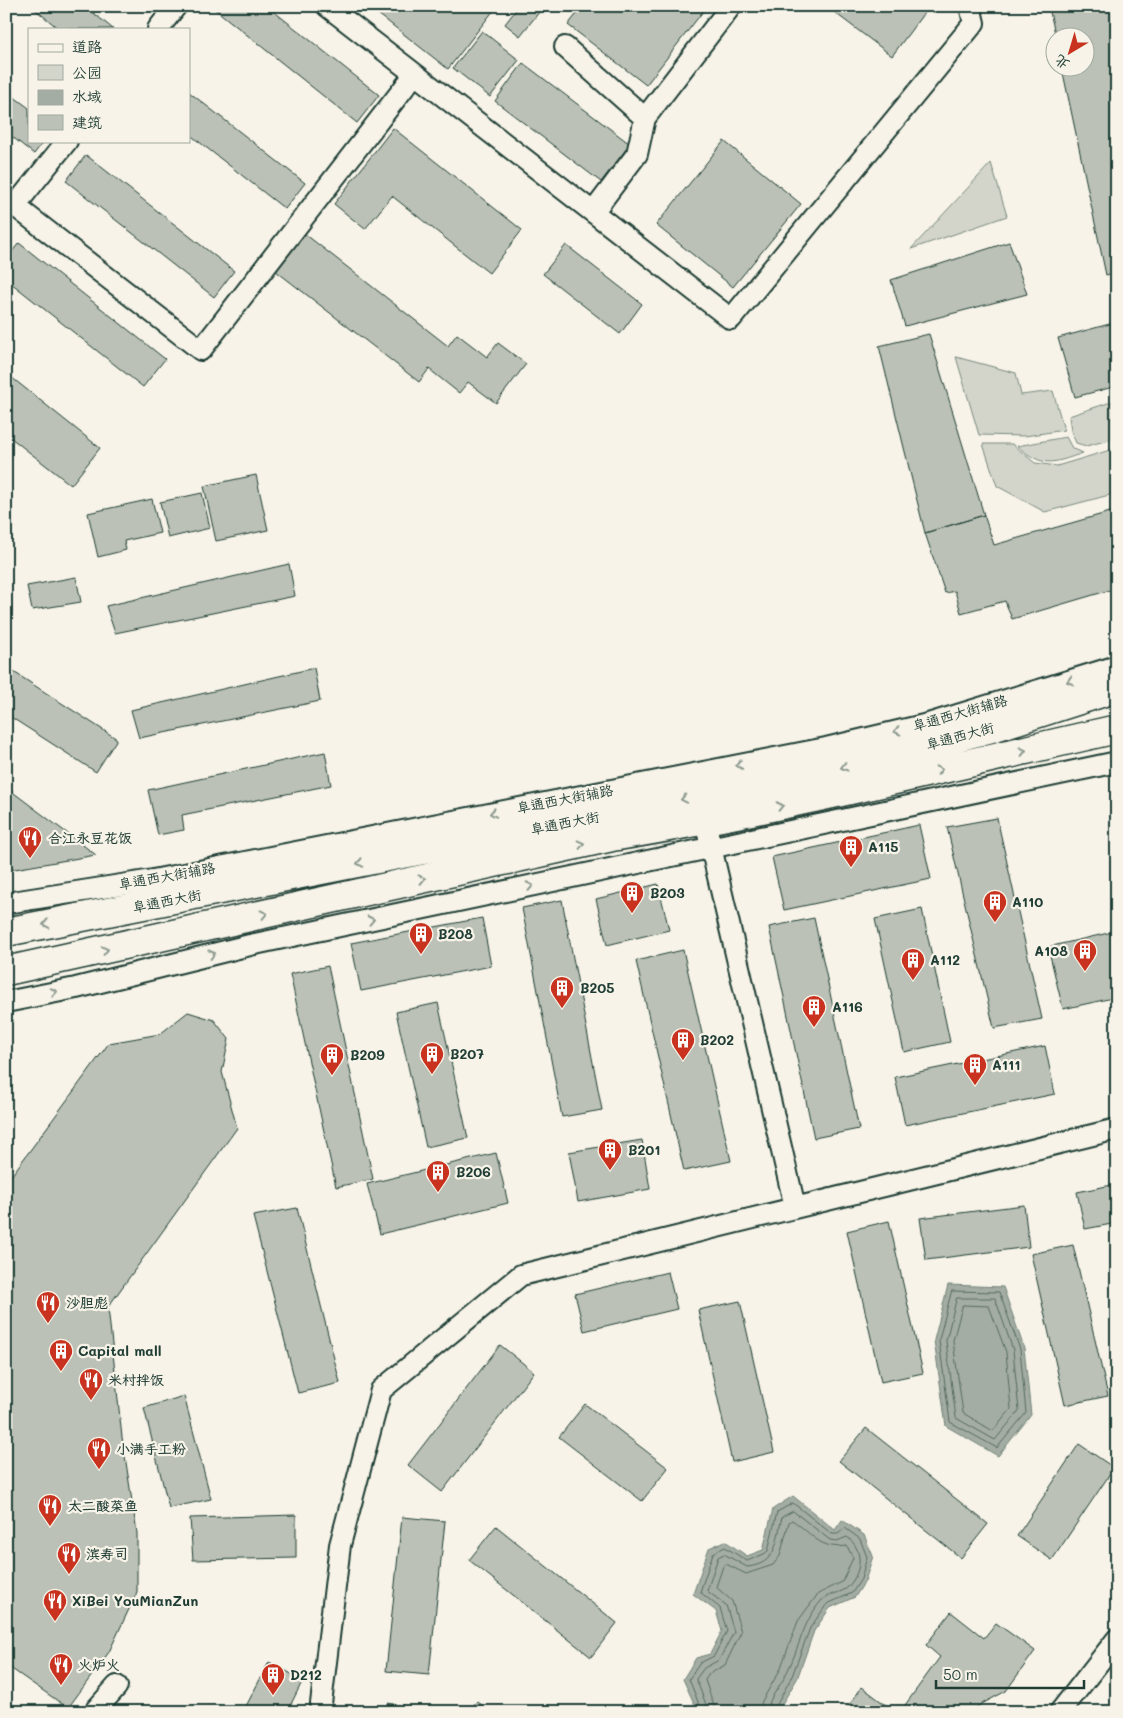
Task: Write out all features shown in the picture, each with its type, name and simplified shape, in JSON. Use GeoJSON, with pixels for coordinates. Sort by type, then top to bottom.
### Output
{"type":"FeatureCollection","features":[{"type":"Feature","properties":{"kind":"main road","name":"阜通西大街"},"geometry":{"type":"LineString","coordinates":[[6,932],[831,770],[992,728],[1117,688]]}},
{"type":"Feature","properties":{"kind":"main road","name":"阜通西大街"},"geometry":{"type":"LineString","coordinates":[[6,972],[612,837],[708,834],[1117,730]]}},
{"type":"Feature","properties":{"kind":"street"},"geometry":{"type":"LineString","coordinates":[[159,28],[176,6]]}},
{"type":"Feature","properties":{"kind":"street"},"geometry":{"type":"LineString","coordinates":[[327,6],[731,319],[974,23],[970,6]]}},
{"type":"Feature","properties":{"kind":"street"},"geometry":{"type":"LineString","coordinates":[[594,212],[637,154],[645,118],[731,6]]}},
{"type":"Feature","properties":{"kind":"street"},"geometry":{"type":"LineString","coordinates":[[565,47],[645,118]]}},
{"type":"Feature","properties":{"kind":"street"},"geometry":{"type":"LineString","coordinates":[[66,142],[10,211],[201,350],[414,75]]}},
{"type":"Feature","properties":{"kind":"street","name":"阜通西大街辅路"},"geometry":{"type":"LineString","coordinates":[[6,903],[153,880],[826,748],[928,724],[1117,666]]}},
{"type":"Feature","properties":{"kind":"street"},"geometry":{"type":"LineString","coordinates":[[6,1002],[76,988],[708,834],[1117,762]]}},
{"type":"Feature","properties":{"kind":"street"},"geometry":{"type":"LineString","coordinates":[[708,834],[795,1207]]}},
{"type":"Feature","properties":{"kind":"street"},"geometry":{"type":"LineString","coordinates":[[320,1712],[340,1544],[381,1390],[521,1275],[1117,1128]]}},
{"type":"Feature","properties":{"kind":"street"},"geometry":{"type":"LineString","coordinates":[[1060,1712],[1117,1639]]}},
{"type":"Feature","properties":{"kind":"street"},"geometry":{"type":"LineString","coordinates":[[94,1712],[117,1686]]}},
{"type":"Feature","properties":{"kind":"green space"},"geometry":{"type":"Polygon","coordinates":[[[991,163],[1007,216],[911,249],[991,163]]]}},
{"type":"Feature","properties":{"kind":"green space"},"geometry":{"type":"Polygon","coordinates":[[[956,357],[1016,373],[1021,395],[1053,391],[1064,430],[1025,436],[979,435],[956,357]]]}},
{"type":"Feature","properties":{"kind":"green space"},"geometry":{"type":"Polygon","coordinates":[[[1117,400],[1117,438],[1086,446],[1076,443],[1071,431],[1069,416],[1117,400]]]}},
{"type":"Feature","properties":{"kind":"green space"},"geometry":{"type":"Polygon","coordinates":[[[1066,437],[1072,448],[1083,453],[1063,460],[1048,462],[1034,458],[1017,446],[1066,437]]]}},
{"type":"Feature","properties":{"kind":"green space"},"geometry":{"type":"Polygon","coordinates":[[[983,444],[1012,444],[1035,463],[1057,466],[1117,448],[1117,493],[1045,512],[997,486],[983,444]]]}},
{"type":"Feature","properties":{"kind":"water"},"geometry":{"type":"Polygon","coordinates":[[[948,1285],[1003,1287],[1024,1348],[1031,1415],[998,1456],[946,1426],[934,1340],[948,1285]]]}},
{"type":"Feature","properties":{"kind":"water"},"geometry":{"type":"Polygon","coordinates":[[[793,1496],[835,1530],[842,1520],[864,1535],[873,1556],[865,1581],[855,1597],[830,1608],[814,1631],[797,1679],[777,1712],[698,1712],[683,1679],[696,1658],[710,1654],[722,1631],[716,1611],[693,1594],[709,1548],[725,1541],[747,1556],[763,1550],[773,1509],[793,1496]]]}},
{"type":"Feature","properties":{"kind":"building"},"geometry":{"type":"Polygon","coordinates":[[[31,6],[85,6],[112,28],[58,28],[31,6]]]}},
{"type":"Feature","properties":{"kind":"building"},"geometry":{"type":"Polygon","coordinates":[[[211,6],[267,6],[379,95],[357,123],[211,6]]]}},
{"type":"Feature","properties":{"kind":"building"},"geometry":{"type":"Polygon","coordinates":[[[368,6],[497,6],[448,69],[368,6]]]}},
{"type":"Feature","properties":{"kind":"building"},"geometry":{"type":"Polygon","coordinates":[[[519,6],[544,6],[520,36],[505,24],[519,6]]]}},
{"type":"Feature","properties":{"kind":"building"},"geometry":{"type":"Polygon","coordinates":[[[583,6],[699,6],[704,10],[646,85],[568,25],[583,6]]]}},
{"type":"Feature","properties":{"kind":"building"},"geometry":{"type":"Polygon","coordinates":[[[826,6],[929,6],[892,56],[826,6]]]}},
{"type":"Feature","properties":{"kind":"building"},"geometry":{"type":"Polygon","coordinates":[[[1072,6],[1117,6],[1117,272],[1106,275],[1064,78],[1096,78],[1096,28],[1054,28],[1050,12],[1072,6]]]}},
{"type":"Feature","properties":{"kind":"building"},"geometry":{"type":"Polygon","coordinates":[[[482,31],[519,60],[490,97],[453,68],[482,31]]]}},
{"type":"Feature","properties":{"kind":"building"},"geometry":{"type":"Polygon","coordinates":[[[523,63],[630,144],[601,182],[495,101],[523,63]]]}},
{"type":"Feature","properties":{"kind":"building"},"geometry":{"type":"Polygon","coordinates":[[[6,91],[28,107],[28,142],[43,142],[34,154],[6,132],[6,91]]]}},
{"type":"Feature","properties":{"kind":"building"},"geometry":{"type":"Polygon","coordinates":[[[190,93],[305,183],[285,209],[190,135],[190,93]]]}},
{"type":"Feature","properties":{"kind":"building"},"geometry":{"type":"Polygon","coordinates":[[[393,128],[522,230],[489,273],[392,196],[365,229],[334,204],[393,128]]]}},
{"type":"Feature","properties":{"kind":"building"},"geometry":{"type":"Polygon","coordinates":[[[724,141],[801,204],[733,287],[656,225],[724,141]]]}},
{"type":"Feature","properties":{"kind":"building"},"geometry":{"type":"Polygon","coordinates":[[[86,155],[234,271],[214,297],[66,181],[86,155]]]}},
{"type":"Feature","properties":{"kind":"building"},"geometry":{"type":"Polygon","coordinates":[[[305,234],[448,346],[457,334],[487,357],[498,343],[526,364],[496,403],[468,382],[459,393],[429,369],[419,382],[276,271],[305,234]]]}},
{"type":"Feature","properties":{"kind":"building"},"geometry":{"type":"Polygon","coordinates":[[[1009,242],[1027,294],[905,326],[891,280],[1009,242]]]}},
{"type":"Feature","properties":{"kind":"building"},"geometry":{"type":"Polygon","coordinates":[[[19,243],[165,359],[143,387],[6,279],[6,259],[19,243]]]}},
{"type":"Feature","properties":{"kind":"building"},"geometry":{"type":"Polygon","coordinates":[[[566,245],[642,304],[620,334],[543,274],[566,245]]]}},
{"type":"Feature","properties":{"kind":"building"},"geometry":{"type":"Polygon","coordinates":[[[1117,322],[1117,386],[1075,397],[1058,338],[1117,322]]]}},
{"type":"Feature","properties":{"kind":"building"},"geometry":{"type":"Polygon","coordinates":[[[929,334],[984,515],[925,533],[879,346],[929,334]]]}},
{"type":"Feature","properties":{"kind":"building"},"geometry":{"type":"Polygon","coordinates":[[[6,373],[100,448],[71,485],[6,434],[6,373]]]}},
{"type":"Feature","properties":{"kind":"building"},"geometry":{"type":"Polygon","coordinates":[[[256,475],[268,530],[216,541],[204,486],[256,475]]]}},
{"type":"Feature","properties":{"kind":"building"},"geometry":{"type":"Polygon","coordinates":[[[202,493],[210,528],[168,538],[160,502],[202,493]]]}},
{"type":"Feature","properties":{"kind":"building"},"geometry":{"type":"Polygon","coordinates":[[[152,499],[160,533],[124,541],[126,550],[98,557],[88,513],[152,499]]]}},
{"type":"Feature","properties":{"kind":"building"},"geometry":{"type":"Polygon","coordinates":[[[1117,510],[1117,588],[1012,619],[1005,601],[961,613],[955,591],[945,593],[925,533],[984,515],[994,545],[1117,510]]]}},
{"type":"Feature","properties":{"kind":"building"},"geometry":{"type":"Polygon","coordinates":[[[289,564],[295,596],[115,633],[106,606],[289,564]]]}},
{"type":"Feature","properties":{"kind":"building"},"geometry":{"type":"Polygon","coordinates":[[[76,577],[81,602],[32,610],[27,586],[76,577]]]}},
{"type":"Feature","properties":{"kind":"building"},"geometry":{"type":"Polygon","coordinates":[[[6,667],[117,739],[96,772],[6,714],[6,667]]]}},
{"type":"Feature","properties":{"kind":"building"},"geometry":{"type":"Polygon","coordinates":[[[314,668],[320,701],[139,738],[131,710],[314,668]]]}},
{"type":"Feature","properties":{"kind":"building"},"geometry":{"type":"Polygon","coordinates":[[[325,752],[331,785],[182,815],[184,830],[158,835],[148,790],[325,752]]]}},
{"type":"Feature","properties":{"kind":"building"},"geometry":{"type":"Polygon","coordinates":[[[6,787],[96,855],[6,869],[6,787]]]}},
{"type":"Feature","properties":{"kind":"building","name":"A110"},"geometry":{"type":"Polygon","coordinates":[[[997,818],[1042,1019],[994,1028],[947,827],[997,818]]]}},
{"type":"Feature","properties":{"kind":"building","name":"A115"},"geometry":{"type":"Polygon","coordinates":[[[919,825],[931,879],[784,910],[772,857],[919,825]]]}},
{"type":"Feature","properties":{"kind":"building","name":"B203"},"geometry":{"type":"Polygon","coordinates":[[[658,884],[669,930],[607,945],[596,899],[658,884]]]}},
{"type":"Feature","properties":{"kind":"building","name":"B205"},"geometry":{"type":"Polygon","coordinates":[[[562,900],[602,1110],[562,1117],[522,908],[562,900]]]}},
{"type":"Feature","properties":{"kind":"building","name":"A112"},"geometry":{"type":"Polygon","coordinates":[[[922,909],[950,1042],[904,1052],[875,919],[922,909]]]}},
{"type":"Feature","properties":{"kind":"building","name":"B208"},"geometry":{"type":"Polygon","coordinates":[[[482,918],[491,966],[361,991],[351,943],[482,918]]]}},
{"type":"Feature","properties":{"kind":"building","name":"A116"},"geometry":{"type":"Polygon","coordinates":[[[814,918],[859,1129],[814,1138],[769,927],[814,918]]]}},
{"type":"Feature","properties":{"kind":"building","name":"A108"},"geometry":{"type":"Polygon","coordinates":[[[1117,931],[1117,997],[1063,1009],[1048,947],[1117,931]]]}},
{"type":"Feature","properties":{"kind":"building","name":"B202"},"geometry":{"type":"Polygon","coordinates":[[[683,950],[731,1161],[684,1171],[636,961],[683,950]]]}},
{"type":"Feature","properties":{"kind":"building","name":"B209"},"geometry":{"type":"Polygon","coordinates":[[[328,966],[373,1179],[336,1187],[290,974],[328,966]]]}},
{"type":"Feature","properties":{"kind":"building","name":"B207"},"geometry":{"type":"Polygon","coordinates":[[[438,1003],[468,1138],[426,1147],[396,1012],[438,1003]]]}},
{"type":"Feature","properties":{"kind":"building","name":"Capital mall"},"geometry":{"type":"Polygon","coordinates":[[[188,1012],[214,1020],[229,1039],[222,1072],[237,1128],[108,1307],[122,1437],[137,1533],[137,1592],[109,1652],[68,1708],[6,1665],[6,1183],[109,1043],[160,1034],[188,1012]]]}},
{"type":"Feature","properties":{"kind":"building","name":"A111"},"geometry":{"type":"Polygon","coordinates":[[[1045,1046],[1055,1094],[905,1125],[895,1077],[1045,1046]]]}},
{"type":"Feature","properties":{"kind":"building","name":"B201"},"geometry":{"type":"Polygon","coordinates":[[[642,1140],[650,1189],[578,1202],[569,1152],[642,1140]]]}},
{"type":"Feature","properties":{"kind":"building","name":"B206"},"geometry":{"type":"Polygon","coordinates":[[[496,1153],[508,1203],[380,1234],[367,1184],[496,1153]]]}},
{"type":"Feature","properties":{"kind":"building"},"geometry":{"type":"Polygon","coordinates":[[[1117,1184],[1117,1223],[1085,1229],[1077,1192],[1117,1184]]]}},
{"type":"Feature","properties":{"kind":"building"},"geometry":{"type":"Polygon","coordinates":[[[1024,1205],[1029,1247],[926,1260],[920,1218],[1024,1205]]]}},
{"type":"Feature","properties":{"kind":"building"},"geometry":{"type":"Polygon","coordinates":[[[297,1208],[340,1383],[298,1393],[253,1216],[297,1208]]]}},
{"type":"Feature","properties":{"kind":"building"},"geometry":{"type":"Polygon","coordinates":[[[889,1221],[923,1373],[881,1382],[847,1231],[889,1221]]]}},
{"type":"Feature","properties":{"kind":"building"},"geometry":{"type":"Polygon","coordinates":[[[1073,1245],[1108,1396],[1065,1405],[1031,1254],[1073,1245]]]}},
{"type":"Feature","properties":{"kind":"building"},"geometry":{"type":"Polygon","coordinates":[[[668,1272],[677,1309],[584,1331],[575,1294],[668,1272]]]}},
{"type":"Feature","properties":{"kind":"building"},"geometry":{"type":"Polygon","coordinates":[[[740,1301],[774,1452],[732,1462],[698,1310],[740,1301]]]}},
{"type":"Feature","properties":{"kind":"building"},"geometry":{"type":"Polygon","coordinates":[[[500,1345],[534,1372],[442,1492],[408,1465],[500,1345]]]}},
{"type":"Feature","properties":{"kind":"building"},"geometry":{"type":"Polygon","coordinates":[[[184,1396],[211,1499],[169,1508],[144,1408],[184,1396]]]}},
{"type":"Feature","properties":{"kind":"building"},"geometry":{"type":"Polygon","coordinates":[[[585,1404],[668,1468],[642,1501],[559,1437],[585,1404]]]}},
{"type":"Feature","properties":{"kind":"building"},"geometry":{"type":"Polygon","coordinates":[[[866,1428],[988,1524],[961,1558],[839,1461],[866,1428]]]}},
{"type":"Feature","properties":{"kind":"building"},"geometry":{"type":"Polygon","coordinates":[[[1079,1444],[1114,1468],[1052,1560],[1017,1536],[1079,1444]]]}},
{"type":"Feature","properties":{"kind":"building"},"geometry":{"type":"Polygon","coordinates":[[[296,1515],[296,1558],[193,1560],[190,1518],[296,1515]]]}},
{"type":"Feature","properties":{"kind":"building"},"geometry":{"type":"Polygon","coordinates":[[[402,1517],[445,1521],[429,1675],[386,1671],[402,1517]]]}},
{"type":"Feature","properties":{"kind":"building"},"geometry":{"type":"Polygon","coordinates":[[[496,1526],[617,1623],[591,1657],[469,1560],[496,1526]]]}},
{"type":"Feature","properties":{"kind":"building"},"geometry":{"type":"Polygon","coordinates":[[[951,1612],[984,1638],[996,1623],[1035,1651],[1006,1691],[978,1706],[974,1712],[900,1712],[940,1657],[926,1645],[951,1612]]]}},
{"type":"Feature","properties":{"kind":"building","name":"D212"},"geometry":{"type":"Polygon","coordinates":[[[269,1662],[303,1680],[287,1712],[243,1712],[269,1662]]]}},
{"type":"Feature","properties":{"kind":"building"},"geometry":{"type":"Polygon","coordinates":[[[862,1687],[895,1712],[844,1712],[862,1687]]]}},
{"type":"Feature","properties":{"kind":"building"},"geometry":{"type":"Polygon","coordinates":[[[477,1701],[490,1712],[468,1712],[477,1701]]]}},
{"type":"Feature","properties":{"kind":"building"},"geometry":{"type":"Polygon","coordinates":[[[388,1703],[430,1712],[386,1712],[388,1703]]]}},
{"type":"Feature","properties":{"kind":"place","name":"合江永豆花饭"},"geometry":{"type":"Point","coordinates":[30,859]}},
{"type":"Feature","properties":{"kind":"place","name":"A115"},"geometry":{"type":"Point","coordinates":[851,868]}},
{"type":"Feature","properties":{"kind":"place","name":"B203"},"geometry":{"type":"Point","coordinates":[632,914]}},
{"type":"Feature","properties":{"kind":"place","name":"A110"},"geometry":{"type":"Point","coordinates":[995,923]}},
{"type":"Feature","properties":{"kind":"place","name":"B208"},"geometry":{"type":"Point","coordinates":[421,955]}},
{"type":"Feature","properties":{"kind":"place","name":"A108"},"geometry":{"type":"Point","coordinates":[1085,972]}},
{"type":"Feature","properties":{"kind":"place","name":"A112"},"geometry":{"type":"Point","coordinates":[913,981]}},
{"type":"Feature","properties":{"kind":"place","name":"B205"},"geometry":{"type":"Point","coordinates":[562,1009]}},
{"type":"Feature","properties":{"kind":"place","name":"A116"},"geometry":{"type":"Point","coordinates":[814,1028]}},
{"type":"Feature","properties":{"kind":"place","name":"B202"},"geometry":{"type":"Point","coordinates":[683,1061]}},
{"type":"Feature","properties":{"kind":"place","name":"B207"},"geometry":{"type":"Point","coordinates":[432,1075]}},
{"type":"Feature","properties":{"kind":"place","name":"B209"},"geometry":{"type":"Point","coordinates":[332,1076]}},
{"type":"Feature","properties":{"kind":"place","name":"A111"},"geometry":{"type":"Point","coordinates":[975,1086]}},
{"type":"Feature","properties":{"kind":"place","name":"B201"},"geometry":{"type":"Point","coordinates":[610,1171]}},
{"type":"Feature","properties":{"kind":"place","name":"B206"},"geometry":{"type":"Point","coordinates":[438,1193]}},
{"type":"Feature","properties":{"kind":"place","name":"沙胆彪"},"geometry":{"type":"Point","coordinates":[48,1324]}},
{"type":"Feature","properties":{"kind":"place","name":"Capital mall"},"geometry":{"type":"Point","coordinates":[61,1372]}},
{"type":"Feature","properties":{"kind":"place","name":"米村拌饭"},"geometry":{"type":"Point","coordinates":[91,1401]}},
{"type":"Feature","properties":{"kind":"place","name":"小满手工粉"},"geometry":{"type":"Point","coordinates":[99,1470]}},
{"type":"Feature","properties":{"kind":"place","name":"太二酸菜鱼"},"geometry":{"type":"Point","coordinates":[50,1527]}},
{"type":"Feature","properties":{"kind":"place","name":"滨寿司"},"geometry":{"type":"Point","coordinates":[69,1575]}},
{"type":"Feature","properties":{"kind":"place","name":"XiBei YouMianZun"},"geometry":{"type":"Point","coordinates":[55,1622]}},
{"type":"Feature","properties":{"kind":"place","name":"火炉火"},"geometry":{"type":"Point","coordinates":[61,1686]}},
{"type":"Feature","properties":{"kind":"place","name":"D212"},"geometry":{"type":"Point","coordinates":[273,1696]}}]}
